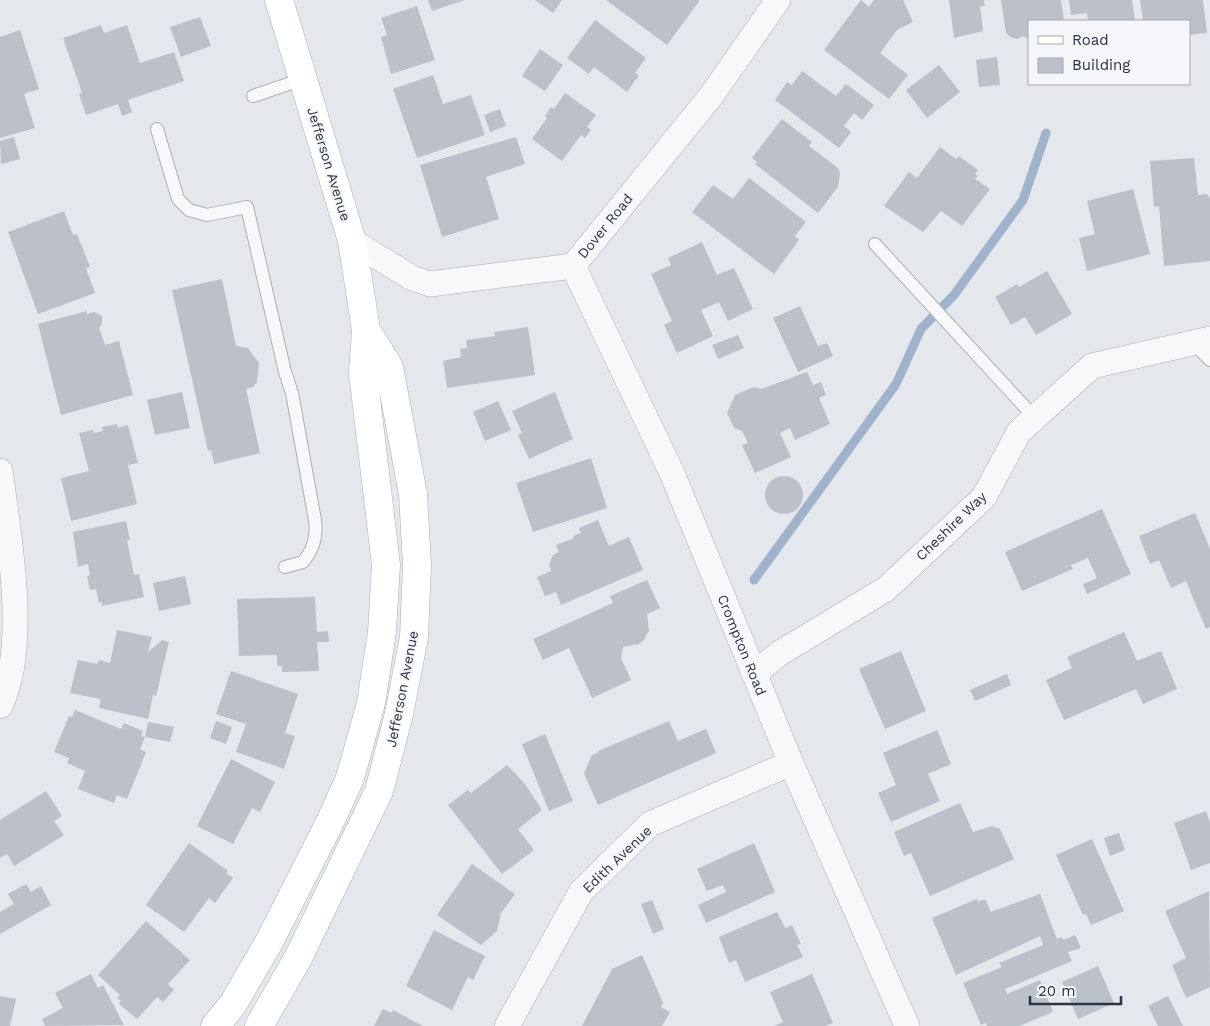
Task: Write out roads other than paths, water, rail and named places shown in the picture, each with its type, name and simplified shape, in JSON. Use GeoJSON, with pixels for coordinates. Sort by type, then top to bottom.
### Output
{"type":"FeatureCollection","features":[{"type":"Feature","properties":{"kind":"main road","name":"Jefferson Avenue"},"geometry":{"type":"LineString","coordinates":[[216,1026],[232,1004],[269,942],[329,824],[350,778],[371,703],[382,632],[386,565],[363,373],[366,330],[352,241],[279,0]]}},
{"type":"Feature","properties":{"kind":"main road","name":"Jefferson Avenue"},"geometry":{"type":"LineString","coordinates":[[259,1026],[298,958],[379,791],[400,714],[414,637],[417,565],[413,494],[389,366],[366,330]]}},
{"type":"Feature","properties":{"kind":"street","name":"Dover Road"},"geometry":{"type":"LineString","coordinates":[[352,241],[412,278],[430,284],[572,266],[711,96],[778,0]]}},
{"type":"Feature","properties":{"kind":"street","name":"Crompton Road"},"geometry":{"type":"LineString","coordinates":[[572,266],[672,473],[791,763],[907,1026]]}},
{"type":"Feature","properties":{"kind":"street","name":"Cheshire Way"},"geometry":{"type":"LineString","coordinates":[[754,674],[780,653],[886,589],[984,497],[1019,432],[1092,366],[1204,347]]}},
{"type":"Feature","properties":{"kind":"street"},"geometry":{"type":"LineString","coordinates":[[0,470],[10,546],[16,644],[0,706]]}},
{"type":"Feature","properties":{"kind":"street","name":"Edith Avenue"},"geometry":{"type":"LineString","coordinates":[[507,1026],[581,892],[650,824],[791,763]]}},
{"type":"Feature","properties":{"kind":"lane"},"geometry":{"type":"LineString","coordinates":[[253,96],[303,79]]}},
{"type":"Feature","properties":{"kind":"lane"},"geometry":{"type":"LineString","coordinates":[[156,129],[178,199],[189,210],[207,215],[247,208],[285,372],[292,393],[315,520],[316,534],[313,549],[304,562],[285,567]]}},
{"type":"Feature","properties":{"kind":"lane"},"geometry":{"type":"LineString","coordinates":[[875,244],[1035,418]]}},
{"type":"Feature","properties":{"kind":"waterway"},"geometry":{"type":"LineString","coordinates":[[754,580],[896,384],[921,329],[954,295],[1023,200],[1046,133]]}}]}
